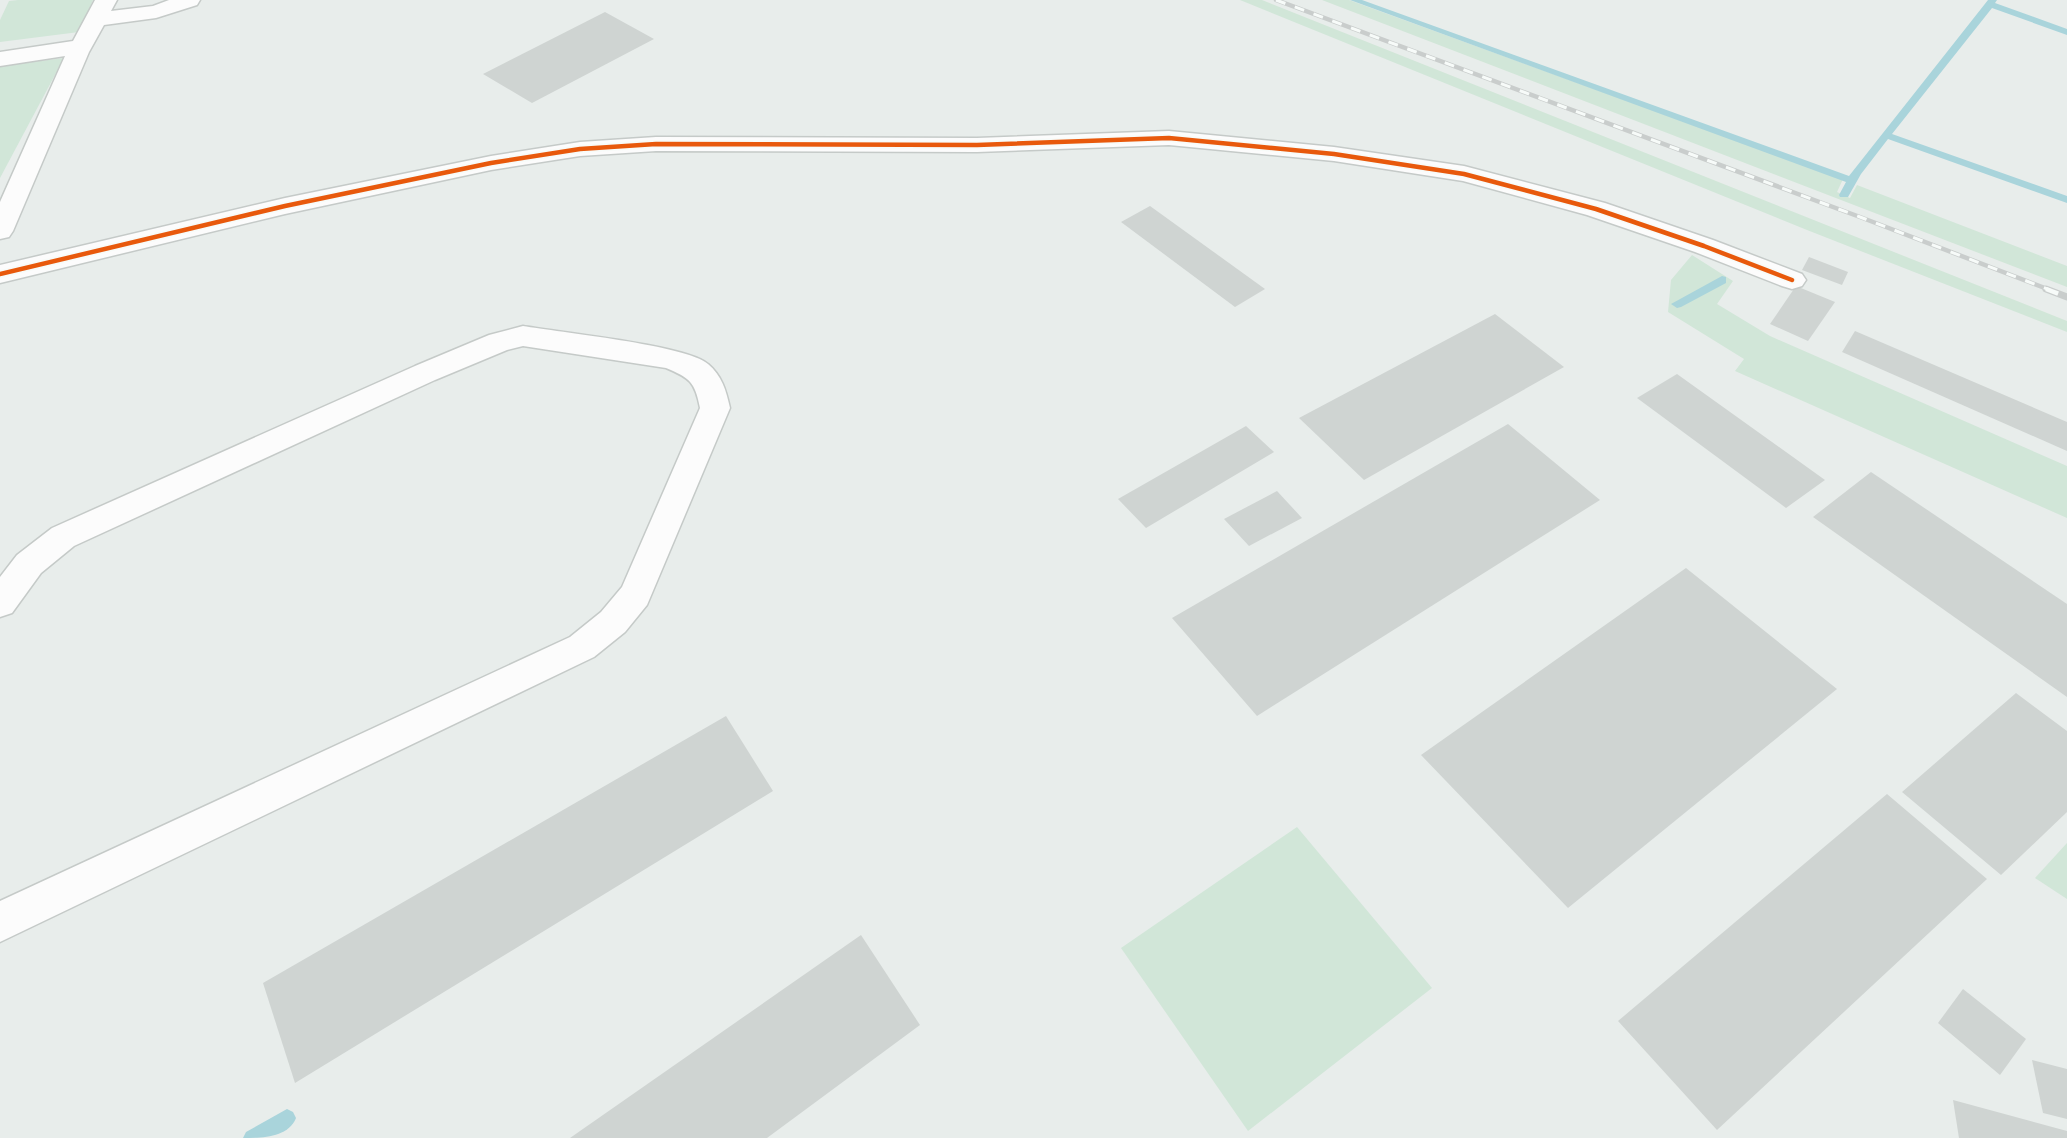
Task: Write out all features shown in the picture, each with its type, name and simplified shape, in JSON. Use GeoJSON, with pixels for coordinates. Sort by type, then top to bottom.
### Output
{"type":"FeatureCollection","features":[{"type":"Feature","properties":{"kind":"street"},"geometry":{"type":"LineString","coordinates":[[0,231],[80,47],[101,9],[156,12],[189,0]]}},
{"type":"Feature","properties":{"kind":"street"},"geometry":{"type":"LineString","coordinates":[[0,59],[80,47]]}},
{"type":"Feature","properties":{"kind":"street"},"geometry":{"type":"LineString","coordinates":[[0,274],[285,206],[491,163],[580,149],[656,144],[977,145],[1169,138],[1334,154],[1464,174],[1596,209],[1704,246],[1792,280]]}},
{"type":"Feature","properties":{"kind":"street"},"geometry":{"type":"LineString","coordinates":[[0,603],[29,564],[63,537],[425,373],[499,342],[523,336],[670,359],[696,369],[710,385],[715,408],[635,595],[614,622],[582,647],[0,922]]}},
{"type":"Feature","properties":{"kind":"green space"},"geometry":{"type":"Polygon","coordinates":[[[93,0],[79,32],[0,42],[0,20],[9,1],[93,0]]]}},
{"type":"Feature","properties":{"kind":"green space"},"geometry":{"type":"Polygon","coordinates":[[[1240,0],[1262,0],[2067,321],[2067,332],[1807,230],[1240,0]]]}},
{"type":"Feature","properties":{"kind":"green space"},"geometry":{"type":"Polygon","coordinates":[[[1322,0],[1349,0],[1843,179],[1837,192],[1850,198],[1857,185],[2067,266],[2067,287],[1322,0]]]}},
{"type":"Feature","properties":{"kind":"green space"},"geometry":{"type":"Polygon","coordinates":[[[64,58],[0,178],[0,66],[64,58]]]}},
{"type":"Feature","properties":{"kind":"green space"},"geometry":{"type":"Polygon","coordinates":[[[1692,255],[1733,281],[1717,304],[1770,336],[2067,466],[2067,518],[1735,371],[1744,359],[1668,312],[1671,280],[1692,255]]]}},
{"type":"Feature","properties":{"kind":"green space"},"geometry":{"type":"Polygon","coordinates":[[[1297,827],[1432,988],[1248,1131],[1121,948],[1297,827]]]}},
{"type":"Feature","properties":{"kind":"green space"},"geometry":{"type":"Polygon","coordinates":[[[2067,843],[2067,899],[2035,878],[2067,843]]]}},
{"type":"Feature","properties":{"kind":"building"},"geometry":{"type":"Polygon","coordinates":[[[605,12],[654,39],[532,103],[483,74],[605,12]]]}},
{"type":"Feature","properties":{"kind":"building"},"geometry":{"type":"Polygon","coordinates":[[[1150,206],[1265,289],[1235,307],[1121,222],[1150,206]]]}},
{"type":"Feature","properties":{"kind":"building"},"geometry":{"type":"Polygon","coordinates":[[[1809,257],[1848,272],[1842,285],[1802,270],[1809,257]]]}},
{"type":"Feature","properties":{"kind":"building"},"geometry":{"type":"Polygon","coordinates":[[[1796,286],[1835,302],[1808,341],[1770,324],[1796,286]]]}},
{"type":"Feature","properties":{"kind":"building"},"geometry":{"type":"Polygon","coordinates":[[[1495,314],[1564,367],[1364,480],[1299,418],[1495,314]]]}},
{"type":"Feature","properties":{"kind":"building"},"geometry":{"type":"Polygon","coordinates":[[[1855,331],[2067,422],[2067,451],[1842,352],[1855,331]]]}},
{"type":"Feature","properties":{"kind":"building"},"geometry":{"type":"Polygon","coordinates":[[[1677,374],[1825,480],[1786,508],[1637,398],[1677,374]]]}},
{"type":"Feature","properties":{"kind":"building"},"geometry":{"type":"Polygon","coordinates":[[[1508,424],[1600,500],[1257,716],[1172,618],[1508,424]]]}},
{"type":"Feature","properties":{"kind":"building"},"geometry":{"type":"Polygon","coordinates":[[[1246,426],[1274,452],[1146,528],[1118,499],[1246,426]]]}},
{"type":"Feature","properties":{"kind":"building"},"geometry":{"type":"Polygon","coordinates":[[[1871,472],[2067,604],[2067,697],[1813,517],[1871,472]]]}},
{"type":"Feature","properties":{"kind":"building"},"geometry":{"type":"Polygon","coordinates":[[[1277,491],[1302,518],[1249,546],[1224,519],[1277,491]]]}},
{"type":"Feature","properties":{"kind":"building"},"geometry":{"type":"Polygon","coordinates":[[[1686,568],[1837,689],[1568,908],[1421,755],[1686,568]]]}},
{"type":"Feature","properties":{"kind":"building"},"geometry":{"type":"Polygon","coordinates":[[[2016,693],[2067,731],[2067,812],[2001,875],[1902,792],[2016,693]]]}},
{"type":"Feature","properties":{"kind":"building"},"geometry":{"type":"Polygon","coordinates":[[[726,716],[773,791],[295,1083],[263,983],[726,716]]]}},
{"type":"Feature","properties":{"kind":"building"},"geometry":{"type":"Polygon","coordinates":[[[1887,794],[1987,879],[1717,1130],[1618,1021],[1887,794]]]}},
{"type":"Feature","properties":{"kind":"building"},"geometry":{"type":"Polygon","coordinates":[[[861,935],[920,1025],[767,1138],[570,1138],[861,935]]]}},
{"type":"Feature","properties":{"kind":"building"},"geometry":{"type":"Polygon","coordinates":[[[1963,989],[2026,1039],[2000,1075],[1938,1023],[1963,989]]]}},
{"type":"Feature","properties":{"kind":"building"},"geometry":{"type":"Polygon","coordinates":[[[2032,1060],[2067,1069],[2067,1119],[2043,1113],[2032,1060]]]}},
{"type":"Feature","properties":{"kind":"building"},"geometry":{"type":"Polygon","coordinates":[[[1953,1100],[2067,1131],[2067,1138],[1959,1138],[1953,1100]]]}},
{"type":"Feature","properties":{"kind":"waterway"},"geometry":{"type":"LineString","coordinates":[[1354,0],[1852,181]]}},
{"type":"Feature","properties":{"kind":"waterway"},"geometry":{"type":"LineString","coordinates":[[1886,135],[1993,0]]}},
{"type":"Feature","properties":{"kind":"waterway"},"geometry":{"type":"LineString","coordinates":[[1990,4],[2067,32]]}},
{"type":"Feature","properties":{"kind":"waterway"},"geometry":{"type":"LineString","coordinates":[[1852,181],[1886,135]]}},
{"type":"Feature","properties":{"kind":"waterway"},"geometry":{"type":"LineString","coordinates":[[1886,135],[2067,200]]}},
{"type":"Feature","properties":{"kind":"waterway"},"geometry":{"type":"LineString","coordinates":[[1844,195],[1852,181]]}},
{"type":"Feature","properties":{"kind":"waterway"},"geometry":{"type":"LineString","coordinates":[[1677,304],[1722,280]]}},
{"type":"Feature","properties":{"kind":"waterway"},"geometry":{"type":"LineString","coordinates":[[252,1138],[287,1118]]}},
{"type":"Feature","properties":{"kind":"railway"},"geometry":{"type":"LineString","coordinates":[[1276,0],[2050,290]]}},
{"type":"Feature","properties":{"kind":"railway"},"geometry":{"type":"LineString","coordinates":[[2046,289],[2067,297]]}},
{"type":"Feature","properties":{"kind":"cycle path"},"geometry":{"type":"LineString","coordinates":[[0,274],[285,206],[491,163],[580,149],[656,144],[977,145],[1169,138],[1334,154],[1464,174],[1596,209],[1704,246],[1792,280]]}}]}
